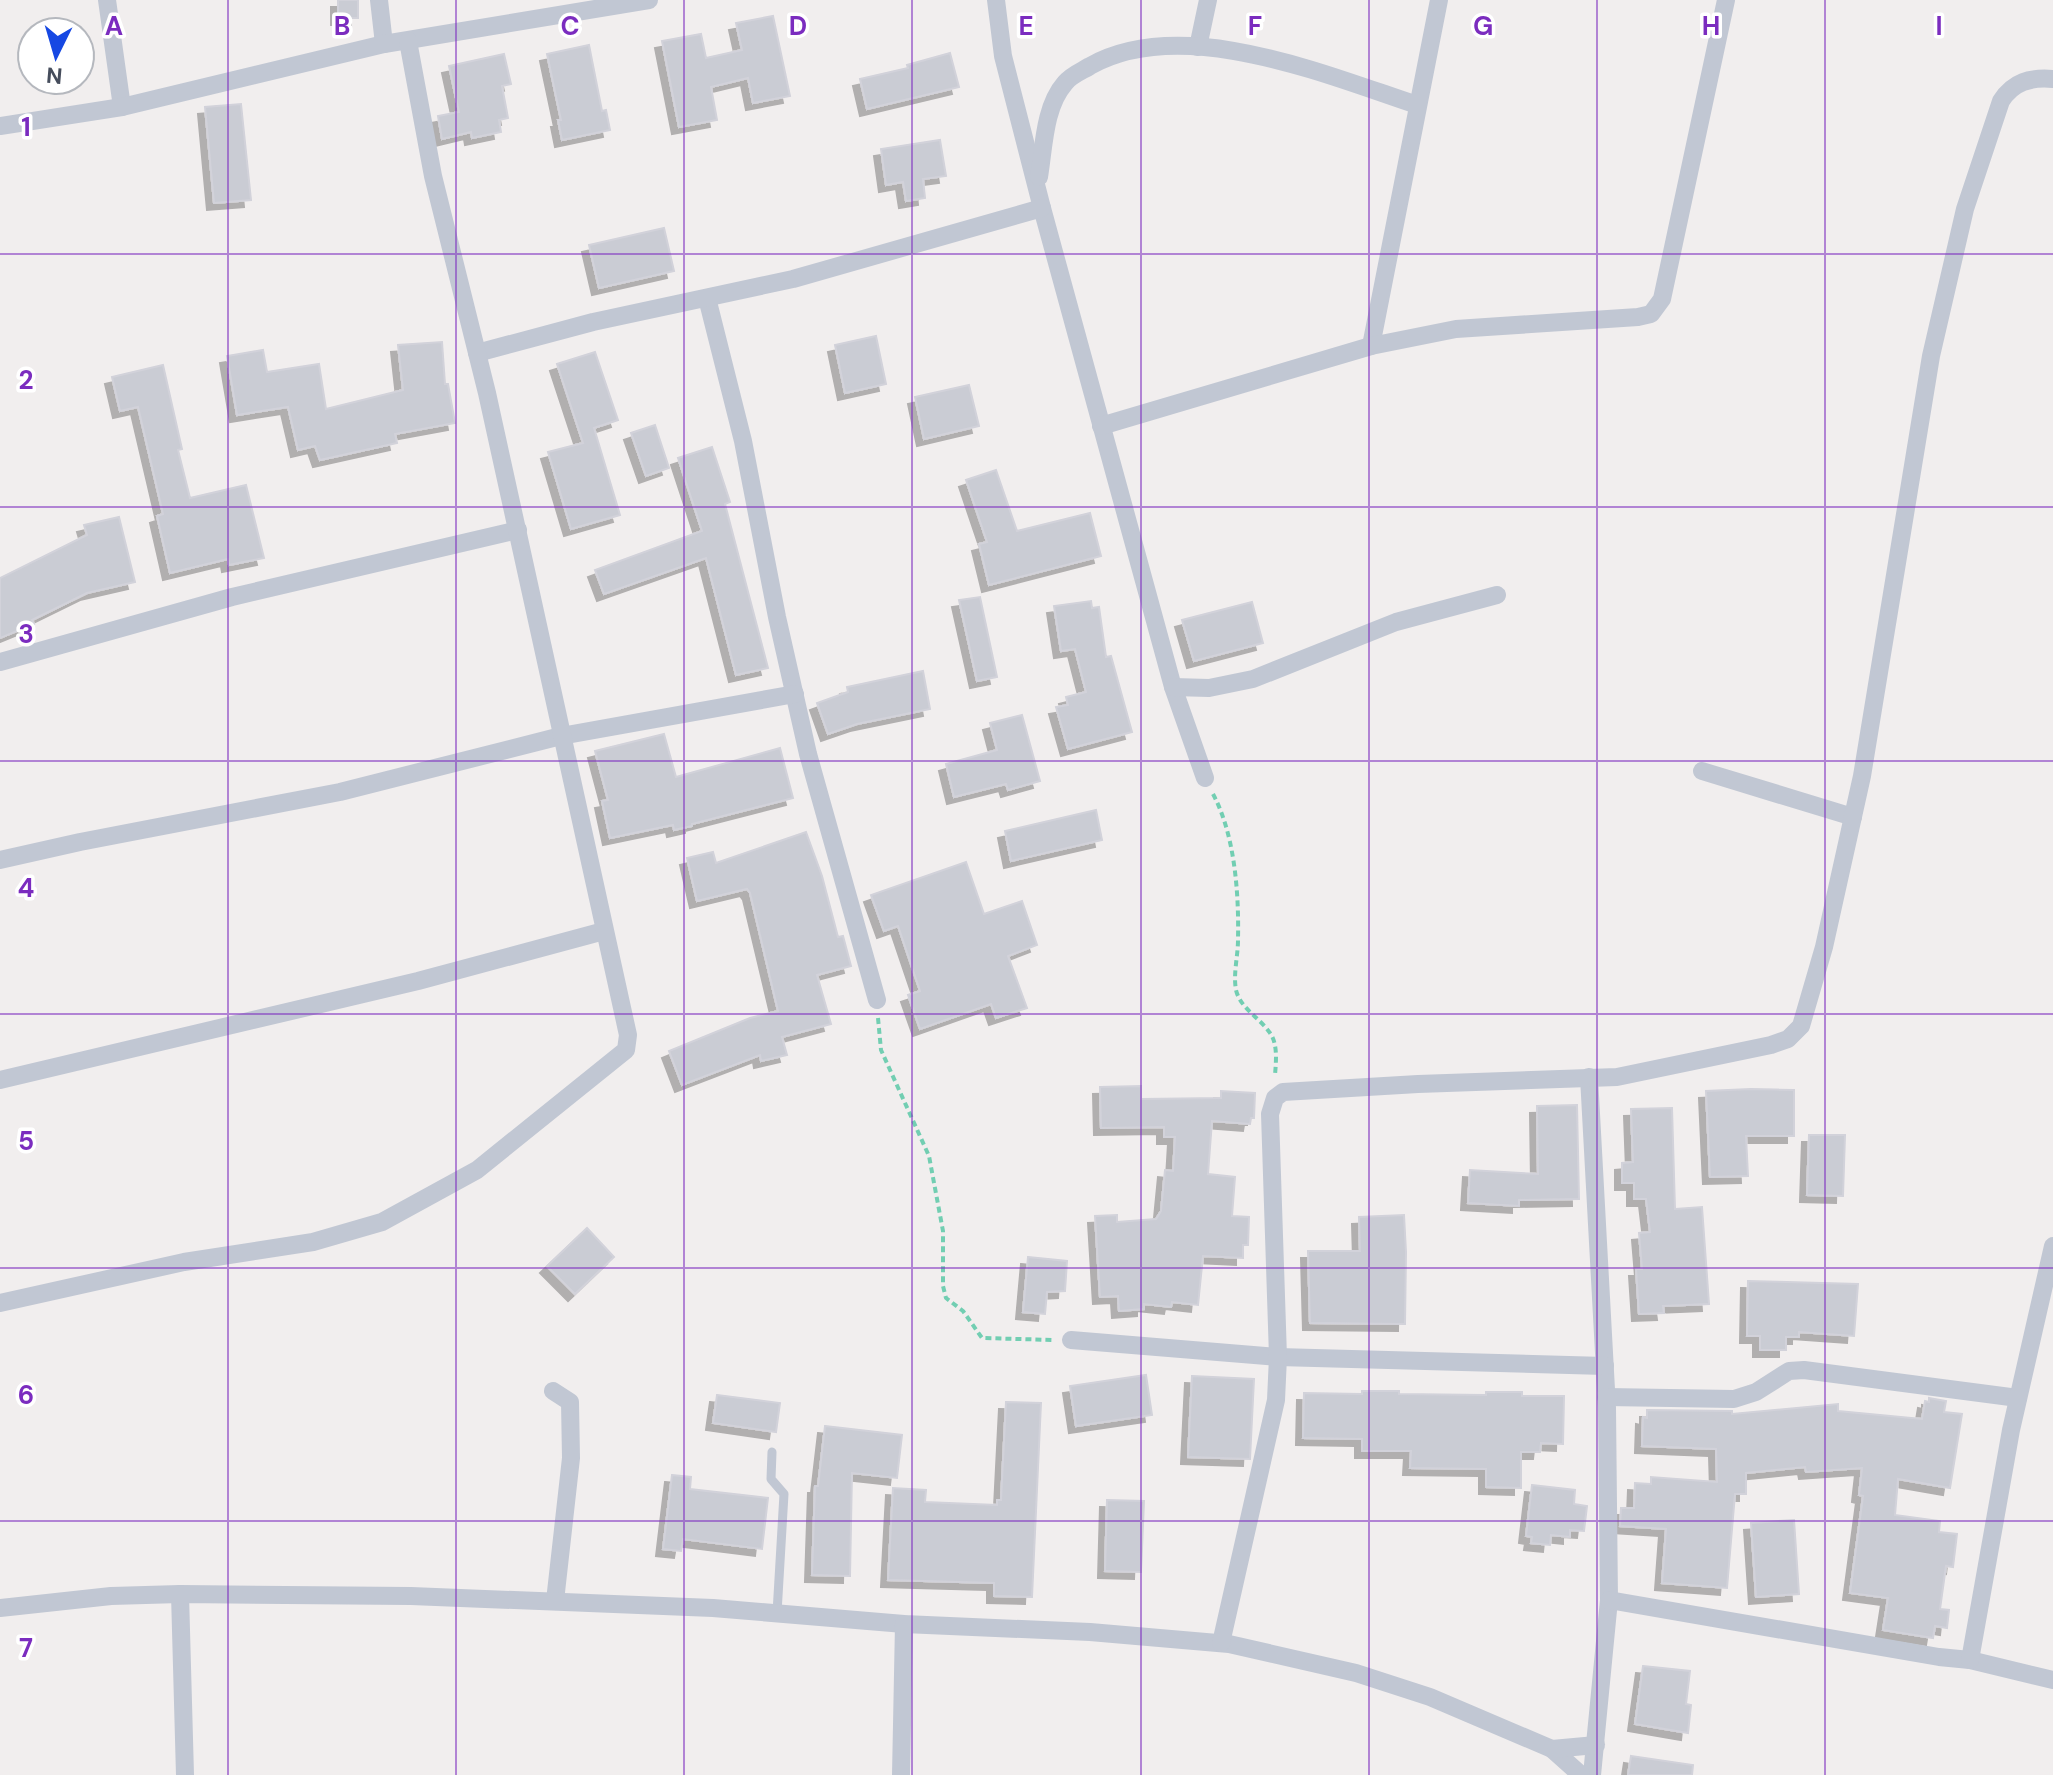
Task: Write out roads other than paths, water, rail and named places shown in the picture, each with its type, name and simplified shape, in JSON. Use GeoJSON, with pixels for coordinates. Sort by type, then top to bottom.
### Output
{"type":"FeatureCollection","features":[{"type":"Feature","properties":{"kind":"street"},"geometry":{"type":"LineString","coordinates":[[107,0],[122,107]]}},
{"type":"Feature","properties":{"kind":"street"},"geometry":{"type":"LineString","coordinates":[[379,0],[384,44]]}},
{"type":"Feature","properties":{"kind":"street"},"geometry":{"type":"LineString","coordinates":[[0,126],[122,107],[384,44],[612,2],[649,0]]}},
{"type":"Feature","properties":{"kind":"street"},"geometry":{"type":"LineString","coordinates":[[996,0],[1003,56],[1042,208],[1173,687],[1205,778]]}},
{"type":"Feature","properties":{"kind":"street"},"geometry":{"type":"LineString","coordinates":[[1198,47],[1208,0]]}},
{"type":"Feature","properties":{"kind":"street"},"geometry":{"type":"LineString","coordinates":[[1371,346],[1439,0]]}},
{"type":"Feature","properties":{"kind":"street"},"geometry":{"type":"LineString","coordinates":[[1101,426],[1371,346],[1456,329],[1651,314],[1662,299],[1726,0]]}},
{"type":"Feature","properties":{"kind":"street"},"geometry":{"type":"LineString","coordinates":[[0,1303],[184,1262],[313,1242],[382,1222],[477,1170],[626,1050],[628,1035],[518,530],[433,176],[408,41]]}},
{"type":"Feature","properties":{"kind":"street"},"geometry":{"type":"LineString","coordinates":[[1037,183],[1051,110],[1067,79],[1100,61],[1138,49],[1221,48],[1306,68],[1417,105]]}},
{"type":"Feature","properties":{"kind":"street"},"geometry":{"type":"LineString","coordinates":[[1221,1643],[1276,1400],[1278,1357],[1270,1114],[1275,1098],[1283,1092],[1617,1077],[1771,1045],[1788,1039],[1801,1026],[1824,947],[1853,817],[1931,356],[1965,209],[2001,101],[2010,87],[2029,79],[2053,79]]}},
{"type":"Feature","properties":{"kind":"street"},"geometry":{"type":"LineString","coordinates":[[477,353],[593,322],[793,279],[1042,208]]}},
{"type":"Feature","properties":{"kind":"street"},"geometry":{"type":"LineString","coordinates":[[707,298],[743,441],[808,754],[877,1000]]}},
{"type":"Feature","properties":{"kind":"street"},"geometry":{"type":"LineString","coordinates":[[0,662],[232,597],[518,530]]}},
{"type":"Feature","properties":{"kind":"street"},"geometry":{"type":"LineString","coordinates":[[1173,687],[1209,688],[1253,679],[1396,622],[1497,595]]}},
{"type":"Feature","properties":{"kind":"street"},"geometry":{"type":"LineString","coordinates":[[0,860],[340,792],[561,736],[795,694]]}},
{"type":"Feature","properties":{"kind":"street"},"geometry":{"type":"LineString","coordinates":[[1702,771],[1853,817]]}},
{"type":"Feature","properties":{"kind":"street"},"geometry":{"type":"LineString","coordinates":[[0,1080],[418,981],[604,931]]}},
{"type":"Feature","properties":{"kind":"street"},"geometry":{"type":"LineString","coordinates":[[1589,1077],[1605,1366],[1609,1600],[1592,1775]]}},
{"type":"Feature","properties":{"kind":"street"},"geometry":{"type":"LineString","coordinates":[[1970,1660],[2018,1398],[2053,1246]]}},
{"type":"Feature","properties":{"kind":"street"},"geometry":{"type":"LineString","coordinates":[[1071,1340],[1278,1357],[1605,1366]]}},
{"type":"Feature","properties":{"kind":"street"},"geometry":{"type":"LineString","coordinates":[[1606,1397],[1734,1399],[1756,1392],[1789,1371],[1804,1370],[2018,1398]]}},
{"type":"Feature","properties":{"kind":"street"},"geometry":{"type":"LineString","coordinates":[[553,1391],[570,1402],[571,1443],[555,1601]]}},
{"type":"Feature","properties":{"kind":"street"},"geometry":{"type":"LineString","coordinates":[[180,1594],[185,1775]]}},
{"type":"Feature","properties":{"kind":"street"},"geometry":{"type":"LineString","coordinates":[[0,1608],[111,1596],[411,1596],[777,1613],[904,1624],[1090,1632],[1221,1643],[1356,1673],[1430,1697],[1552,1749],[1581,1775]]}},
{"type":"Feature","properties":{"kind":"street"},"geometry":{"type":"LineString","coordinates":[[1609,1600],[1924,1655],[1970,1660],[2053,1680]]}},
{"type":"Feature","properties":{"kind":"street"},"geometry":{"type":"LineString","coordinates":[[901,1775],[904,1624]]}},
{"type":"Feature","properties":{"kind":"street"},"geometry":{"type":"LineString","coordinates":[[1552,1749],[1596,1745]]}},
{"type":"Feature","properties":{"kind":"lane"},"geometry":{"type":"LineString","coordinates":[[772,1452],[771,1479],[784,1494],[777,1613]]}}]}
